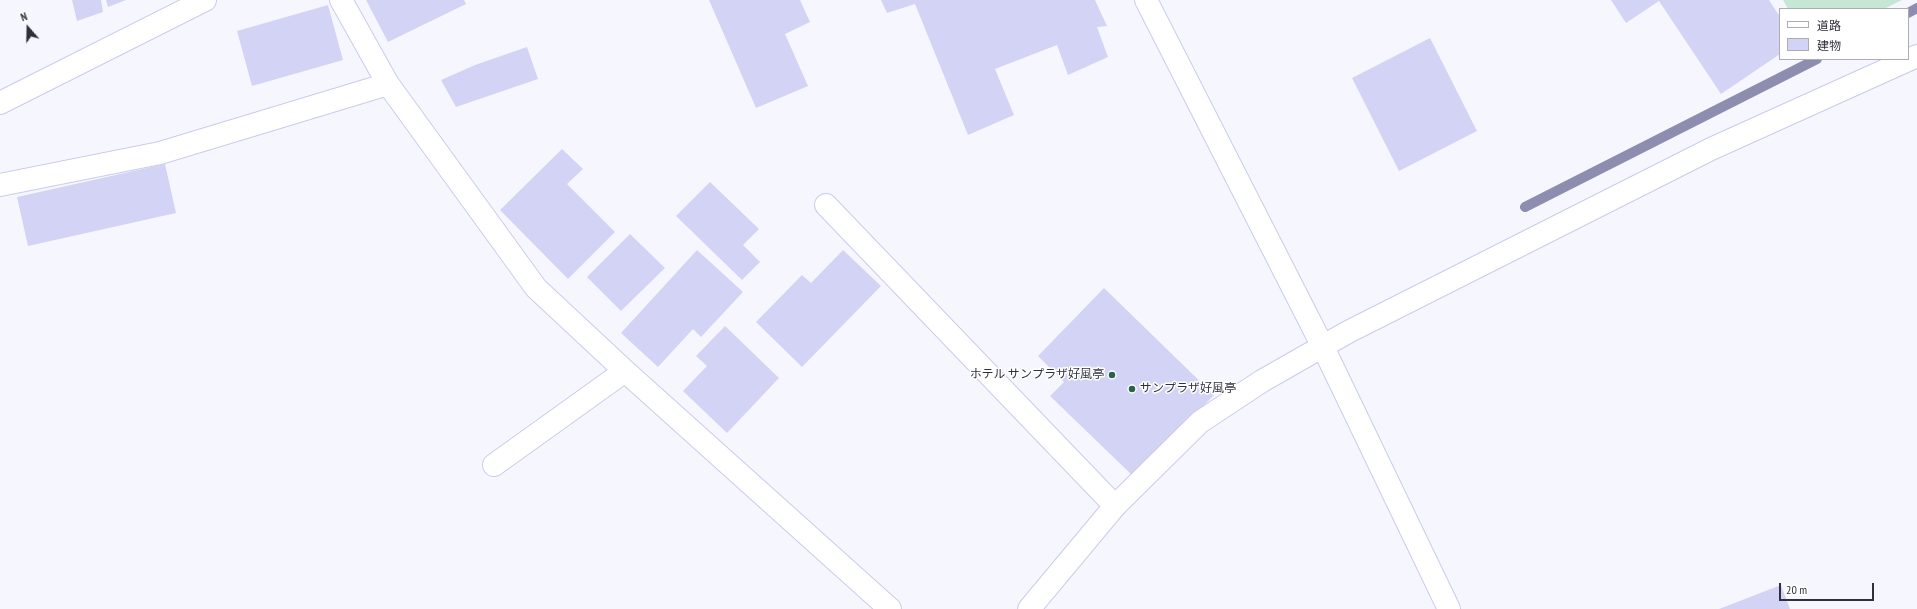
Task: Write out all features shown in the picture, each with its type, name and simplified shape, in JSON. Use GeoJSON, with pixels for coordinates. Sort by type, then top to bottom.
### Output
{"type":"FeatureCollection","features":[{"type":"Feature","properties":{"kind":"street"},"geometry":{"type":"LineString","coordinates":[[0,103],[205,0]]}},
{"type":"Feature","properties":{"kind":"street"},"geometry":{"type":"LineString","coordinates":[[341,0],[388,84],[536,288],[625,371],[890,609]]}},
{"type":"Feature","properties":{"kind":"street"},"geometry":{"type":"LineString","coordinates":[[1146,0],[1323,347],[1449,609]]}},
{"type":"Feature","properties":{"kind":"street"},"geometry":{"type":"LineString","coordinates":[[1029,609],[1116,506],[1200,422],[1262,381],[1348,332],[1712,149],[1908,60]]}},
{"type":"Feature","properties":{"kind":"street"},"geometry":{"type":"LineString","coordinates":[[0,185],[160,153],[388,84]]}},
{"type":"Feature","properties":{"kind":"street"},"geometry":{"type":"LineString","coordinates":[[826,205],[1116,506]]}},
{"type":"Feature","properties":{"kind":"street"},"geometry":{"type":"LineString","coordinates":[[494,465],[625,371]]}},
{"type":"Feature","properties":{"kind":"green space"},"geometry":{"type":"Polygon","coordinates":[[[1783,0],[1902,0],[1886,8],[1787,8],[1783,0]]]}},
{"type":"Feature","properties":{"kind":"building"},"geometry":{"type":"Polygon","coordinates":[[[72,0],[101,0],[103,12],[77,21],[72,0]]]}},
{"type":"Feature","properties":{"kind":"building"},"geometry":{"type":"Polygon","coordinates":[[[106,0],[126,0],[108,7],[106,0]]]}},
{"type":"Feature","properties":{"kind":"building"},"geometry":{"type":"Polygon","coordinates":[[[366,0],[464,0],[466,4],[388,42],[366,0]]]}},
{"type":"Feature","properties":{"kind":"building"},"geometry":{"type":"Polygon","coordinates":[[[709,0],[800,0],[810,22],[785,34],[808,86],[756,108],[709,0]]]}},
{"type":"Feature","properties":{"kind":"building"},"geometry":{"type":"Polygon","coordinates":[[[881,0],[1095,0],[1107,26],[1097,27],[1108,57],[1068,75],[1057,45],[995,69],[1014,115],[968,135],[915,4],[887,13],[881,0]]]}},
{"type":"Feature","properties":{"kind":"building"},"geometry":{"type":"Polygon","coordinates":[[[1611,0],[1769,0],[1779,15],[1779,55],[1721,94],[1659,1],[1626,23],[1611,0]]]}},
{"type":"Feature","properties":{"kind":"building"},"geometry":{"type":"Polygon","coordinates":[[[328,5],[343,60],[252,86],[237,31],[328,5]]]}},
{"type":"Feature","properties":{"kind":"building"},"geometry":{"type":"Polygon","coordinates":[[[1430,38],[1477,131],[1399,171],[1352,78],[1430,38]]]}},
{"type":"Feature","properties":{"kind":"building"},"geometry":{"type":"Polygon","coordinates":[[[527,47],[538,79],[456,107],[441,80],[475,65],[527,47]]]}},
{"type":"Feature","properties":{"kind":"building"},"geometry":{"type":"Polygon","coordinates":[[[562,149],[583,169],[567,184],[615,232],[568,279],[500,210],[562,149]]]}},
{"type":"Feature","properties":{"kind":"building"},"geometry":{"type":"Polygon","coordinates":[[[165,164],[176,213],[28,246],[17,197],[165,164]]]}},
{"type":"Feature","properties":{"kind":"building"},"geometry":{"type":"Polygon","coordinates":[[[710,182],[759,229],[743,245],[760,262],[742,280],[676,216],[710,182]]]}},
{"type":"Feature","properties":{"kind":"building"},"geometry":{"type":"Polygon","coordinates":[[[630,234],[665,268],[621,311],[587,277],[630,234]]]}},
{"type":"Feature","properties":{"kind":"building"},"geometry":{"type":"Polygon","coordinates":[[[697,250],[743,292],[701,337],[693,329],[658,367],[621,333],[697,250]]]}},
{"type":"Feature","properties":{"kind":"building"},"geometry":{"type":"Polygon","coordinates":[[[843,250],[881,286],[802,367],[756,322],[802,275],[811,283],[843,250]]]}},
{"type":"Feature","properties":{"kind":"building","name":"サンプラザ好風亭"},"geometry":{"type":"Polygon","coordinates":[[[1104,288],[1214,395],[1134,477],[1050,396],[1064,382],[1038,356],[1104,288]]]}},
{"type":"Feature","properties":{"kind":"building"},"geometry":{"type":"Polygon","coordinates":[[[725,326],[779,378],[727,433],[683,391],[707,366],[696,356],[725,326]]]}},
{"type":"Feature","properties":{"kind":"building"},"geometry":{"type":"Polygon","coordinates":[[[1781,585],[1790,609],[1719,609],[1781,585]]]}},
{"type":"Feature","properties":{"kind":"waterway"},"geometry":{"type":"LineString","coordinates":[[1909,12],[1917,8]]}},
{"type":"Feature","properties":{"kind":"waterway"},"geometry":{"type":"LineString","coordinates":[[1525,207],[1815,60]]}},
{"type":"Feature","properties":{"kind":"place","name":"ホテル サンプラザ好風亭"},"geometry":{"type":"Point","coordinates":[1112,375]}},
{"type":"Feature","properties":{"kind":"place","name":"サンプラザ好風亭"},"geometry":{"type":"Point","coordinates":[1132,389]}}]}
